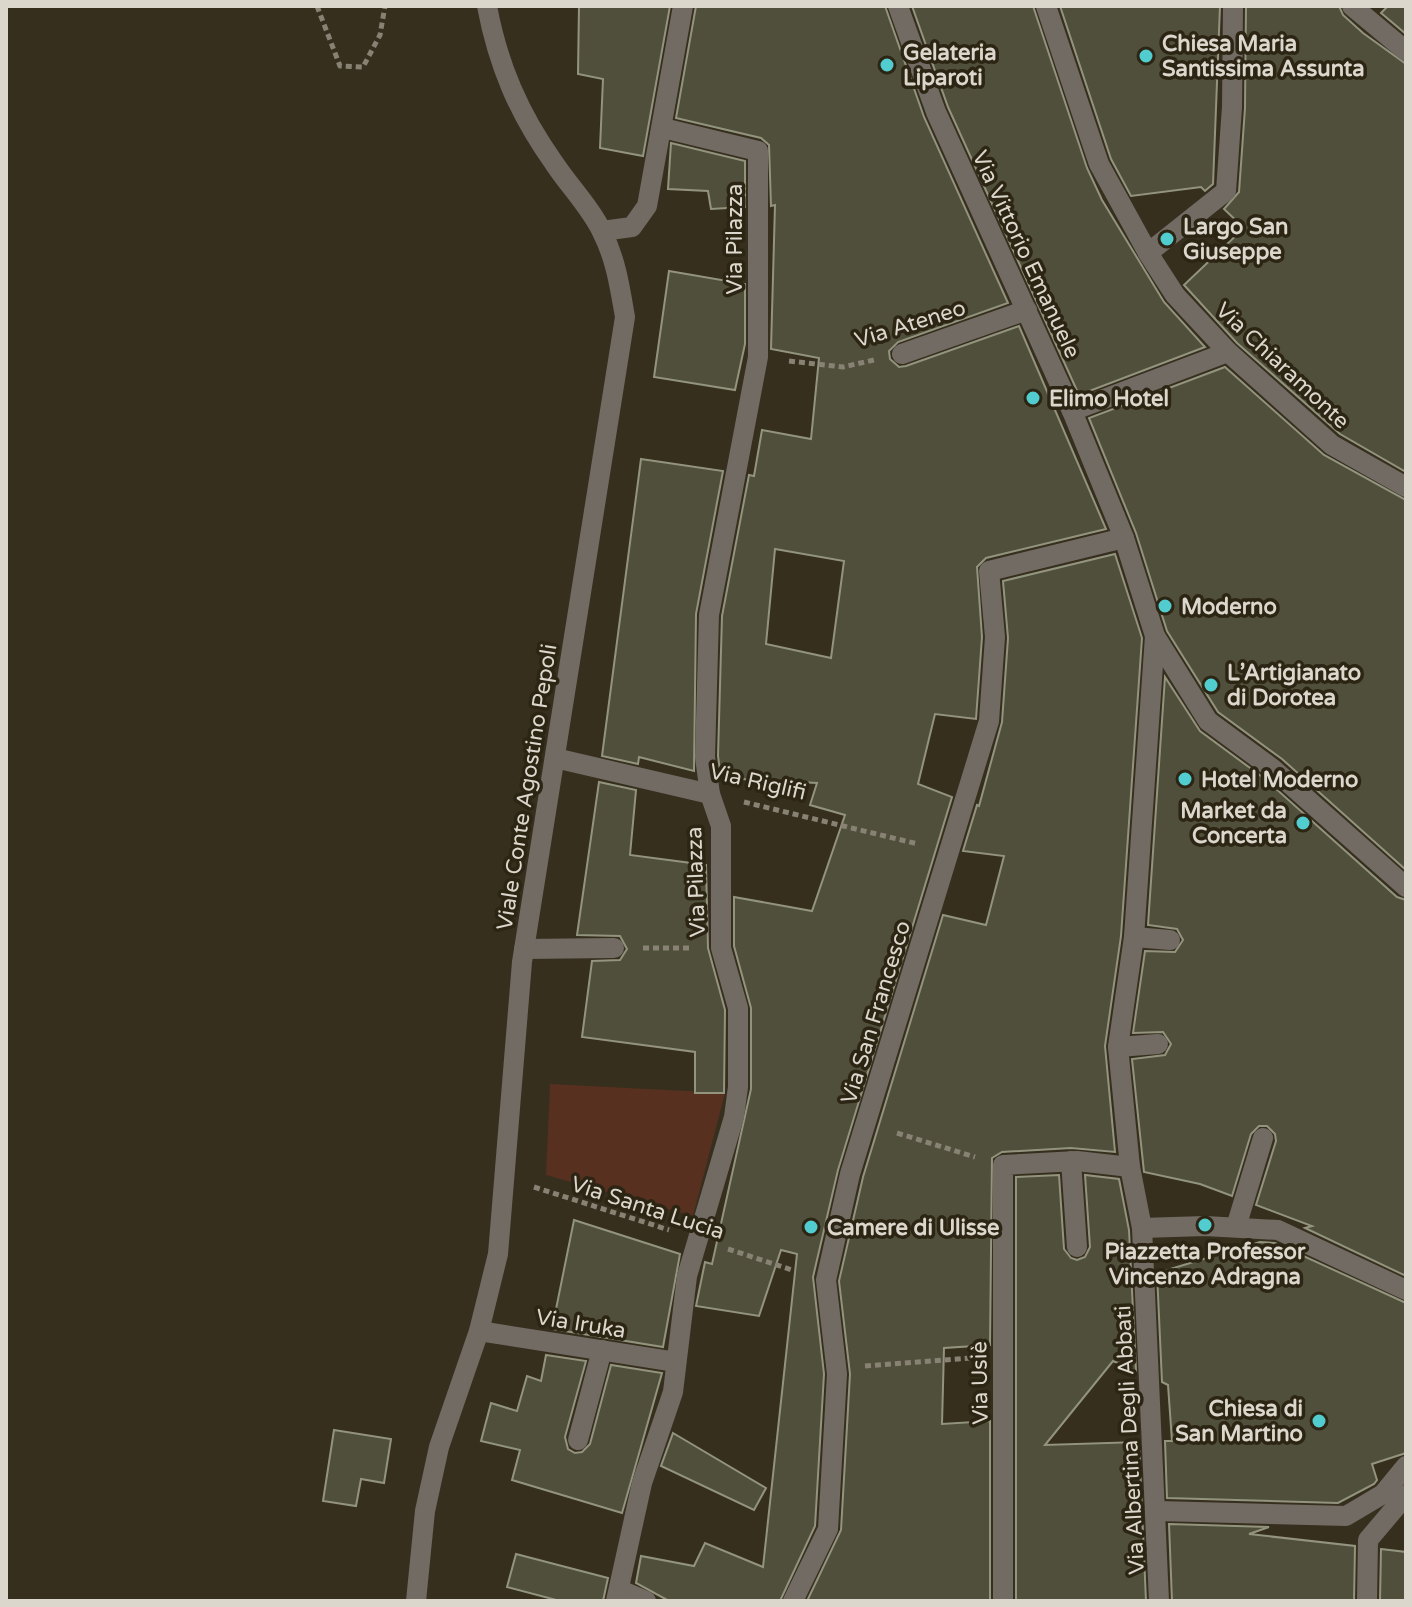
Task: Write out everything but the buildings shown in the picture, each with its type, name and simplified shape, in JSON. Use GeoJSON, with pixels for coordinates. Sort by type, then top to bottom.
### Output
{"type":"FeatureCollection","features":[{"type":"Feature","properties":{"kind":"street","name":"Viale Conte Agostino Pepoli"},"geometry":{"type":"LineString","coordinates":[[416,1601],[425,1511],[439,1447],[479,1331],[498,1254],[524,949],[625,317],[617,268],[602,231],[531,130],[511,92],[487,6]]}},
{"type":"Feature","properties":{"kind":"street"},"geometry":{"type":"LineString","coordinates":[[602,231],[632,227],[647,206],[683,6]]}},
{"type":"Feature","properties":{"kind":"street","name":"Via Vittorio Emanuele"},"geometry":{"type":"LineString","coordinates":[[898,6],[936,112],[1072,411],[1124,538],[1155,636],[1208,721],[1273,769],[1406,887]]}},
{"type":"Feature","properties":{"kind":"street","name":"Via Chiaramonte"},"geometry":{"type":"LineString","coordinates":[[1046,6],[1099,164],[1175,295],[1228,352],[1332,445],[1406,487]]}},
{"type":"Feature","properties":{"kind":"street"},"geometry":{"type":"LineString","coordinates":[[1148,253],[1226,191],[1232,107],[1233,6]]}},
{"type":"Feature","properties":{"kind":"street"},"geometry":{"type":"LineString","coordinates":[[1352,6],[1406,51]]}},
{"type":"Feature","properties":{"kind":"street","name":"Via Pilazza"},"geometry":{"type":"LineString","coordinates":[[618,1595],[642,1483],[673,1392],[687,1276],[734,1117],[738,1087],[738,1008],[721,948],[721,826],[710,794],[705,757],[709,615],[758,357],[758,151],[663,128]]}},
{"type":"Feature","properties":{"kind":"street","name":"Via Ateneo"},"geometry":{"type":"LineString","coordinates":[[902,354],[1027,310]]}},
{"type":"Feature","properties":{"kind":"street"},"geometry":{"type":"LineString","coordinates":[[1072,411],[1228,352]]}},
{"type":"Feature","properties":{"kind":"street","name":"Via San Francesco"},"geometry":{"type":"LineString","coordinates":[[793,1601],[828,1529],[836,1368],[826,1280],[850,1174],[989,721],[995,637],[989,571],[1124,538]]}},
{"type":"Feature","properties":{"kind":"street","name":"Via Albertina Degli Abbati"},"geometry":{"type":"LineString","coordinates":[[1155,636],[1134,937],[1118,1047],[1130,1167],[1142,1228],[1158,1511],[1159,1601]]}},
{"type":"Feature","properties":{"kind":"street","name":"Via Riglifi"},"geometry":{"type":"LineString","coordinates":[[555,758],[710,794]]}},
{"type":"Feature","properties":{"kind":"street"},"geometry":{"type":"LineString","coordinates":[[1134,937],[1170,940]]}},
{"type":"Feature","properties":{"kind":"street"},"geometry":{"type":"LineString","coordinates":[[524,949],[614,948]]}},
{"type":"Feature","properties":{"kind":"street"},"geometry":{"type":"LineString","coordinates":[[1118,1047],[1158,1044]]}},
{"type":"Feature","properties":{"kind":"street"},"geometry":{"type":"LineString","coordinates":[[1236,1227],[1263,1138]]}},
{"type":"Feature","properties":{"kind":"street"},"geometry":{"type":"LineString","coordinates":[[1003,1165],[1071,1161],[1130,1167]]}},
{"type":"Feature","properties":{"kind":"street"},"geometry":{"type":"LineString","coordinates":[[1071,1161],[1077,1247]]}},
{"type":"Feature","properties":{"kind":"street","name":"Via Usiè"},"geometry":{"type":"LineString","coordinates":[[1003,1165],[1003,1601]]}},
{"type":"Feature","properties":{"kind":"street"},"geometry":{"type":"LineString","coordinates":[[1142,1228],[1278,1230],[1406,1290]]}},
{"type":"Feature","properties":{"kind":"street","name":"Via Iruka"},"geometry":{"type":"LineString","coordinates":[[479,1331],[676,1362]]}},
{"type":"Feature","properties":{"kind":"street"},"geometry":{"type":"LineString","coordinates":[[578,1440],[602,1350]]}},
{"type":"Feature","properties":{"kind":"street"},"geometry":{"type":"LineString","coordinates":[[1158,1511],[1346,1516],[1383,1494],[1406,1466]]}},
{"type":"Feature","properties":{"kind":"street"},"geometry":{"type":"LineString","coordinates":[[1367,1601],[1368,1540],[1406,1495]]}},
{"type":"Feature","properties":{"kind":"street"},"geometry":{"type":"LineString","coordinates":[[618,1595],[646,1601]]}},
{"type":"Feature","properties":{"kind":"path"},"geometry":{"type":"LineString","coordinates":[[317,6],[340,66],[363,67],[380,35],[385,6]]}},
{"type":"Feature","properties":{"kind":"path","name":"Via Ateneo"},"geometry":{"type":"LineString","coordinates":[[758,357],[843,367],[902,354]]}},
{"type":"Feature","properties":{"kind":"path","name":"Via Riglifi"},"geometry":{"type":"LineString","coordinates":[[710,794],[950,851]]}},
{"type":"Feature","properties":{"kind":"path"},"geometry":{"type":"LineString","coordinates":[[614,948],[721,948]]}},
{"type":"Feature","properties":{"kind":"path"},"geometry":{"type":"LineString","coordinates":[[866,1124],[1003,1165]]}},
{"type":"Feature","properties":{"kind":"path","name":"Via Santa Lucia"},"geometry":{"type":"LineString","coordinates":[[506,1179],[781,1267]]}},
{"type":"Feature","properties":{"kind":"path"},"geometry":{"type":"LineString","coordinates":[[836,1368],[1003,1356]]}},
{"type":"Feature","properties":{"kind":"shaded area"},"geometry":{"type":"Polygon","coordinates":[[[550,1084],[725,1093],[693,1216],[546,1175],[550,1084]]]}},
{"type":"Feature","properties":{"kind":"place","name":"Chiesa Maria Santissima Assunta"},"geometry":{"type":"Point","coordinates":[1146,56]}},
{"type":"Feature","properties":{"kind":"place","name":"Gelateria Liparoti"},"geometry":{"type":"Point","coordinates":[887,65]}},
{"type":"Feature","properties":{"kind":"place","name":"Largo San Giuseppe"},"geometry":{"type":"Point","coordinates":[1167,239]}},
{"type":"Feature","properties":{"kind":"place","name":"Elimo Hotel"},"geometry":{"type":"Point","coordinates":[1033,398]}},
{"type":"Feature","properties":{"kind":"place","name":"Moderno"},"geometry":{"type":"Point","coordinates":[1165,606]}},
{"type":"Feature","properties":{"kind":"place","name":"L’Artigianato di Dorotea"},"geometry":{"type":"Point","coordinates":[1211,685]}},
{"type":"Feature","properties":{"kind":"place","name":"Hotel Moderno"},"geometry":{"type":"Point","coordinates":[1185,779]}},
{"type":"Feature","properties":{"kind":"place","name":"Market da Concerta"},"geometry":{"type":"Point","coordinates":[1303,823]}},
{"type":"Feature","properties":{"kind":"place","name":"Piazzetta Professor Vincenzo Adragna"},"geometry":{"type":"Point","coordinates":[1205,1225]}},
{"type":"Feature","properties":{"kind":"place","name":"Camere di Ulisse"},"geometry":{"type":"Point","coordinates":[811,1227]}},
{"type":"Feature","properties":{"kind":"place","name":"Chiesa di San Martino"},"geometry":{"type":"Point","coordinates":[1319,1421]}}]}
